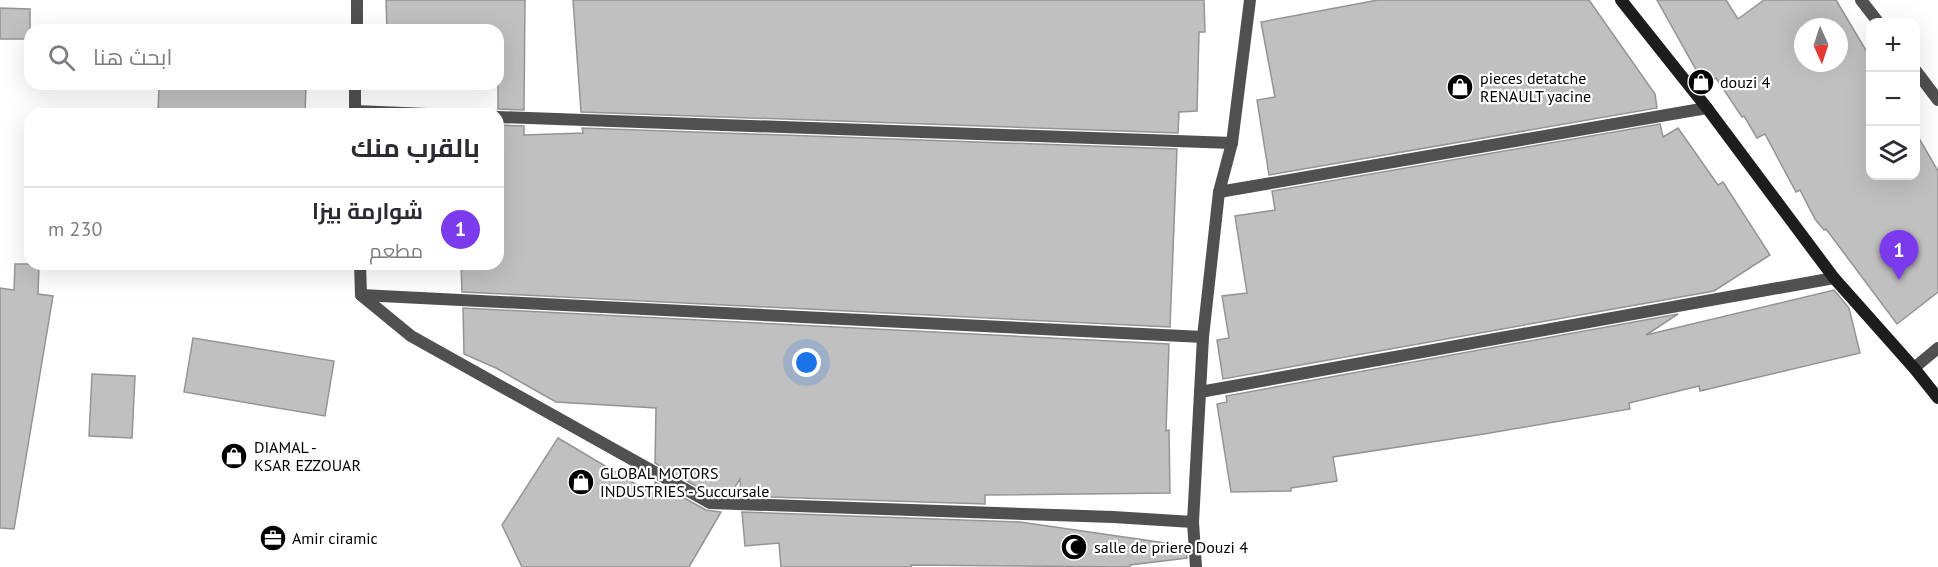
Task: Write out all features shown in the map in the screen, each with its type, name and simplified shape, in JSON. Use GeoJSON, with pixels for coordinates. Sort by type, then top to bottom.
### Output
{"type":"FeatureCollection","features":[{"type":"Feature","properties":{"kind":"street"},"geometry":{"type":"LineString","coordinates":[[357,0],[357,24]]}},
{"type":"Feature","properties":{"kind":"street"},"geometry":{"type":"LineString","coordinates":[[1196,567],[1193,522],[1203,337],[1219,192],[1232,143],[1251,0]]}},
{"type":"Feature","properties":{"kind":"street"},"geometry":{"type":"LineString","coordinates":[[1621,0],[1707,108],[1834,278],[1938,398]]}},
{"type":"Feature","properties":{"kind":"street"},"geometry":{"type":"LineString","coordinates":[[1861,0],[1875,18]]}},
{"type":"Feature","properties":{"kind":"street"},"geometry":{"type":"LineString","coordinates":[[1917,72],[1938,100]]}},
{"type":"Feature","properties":{"kind":"street"},"geometry":{"type":"LineString","coordinates":[[355,90],[355,108]]}},
{"type":"Feature","properties":{"kind":"street"},"geometry":{"type":"LineString","coordinates":[[1219,192],[1707,108]]}},
{"type":"Feature","properties":{"kind":"street"},"geometry":{"type":"LineString","coordinates":[[504,117],[1232,143]]}},
{"type":"Feature","properties":{"kind":"street"},"geometry":{"type":"LineString","coordinates":[[360,270],[361,295],[411,336],[710,503],[1113,516],[1193,522]]}},
{"type":"Feature","properties":{"kind":"street"},"geometry":{"type":"LineString","coordinates":[[1200,392],[1834,278]]}},
{"type":"Feature","properties":{"kind":"street"},"geometry":{"type":"LineString","coordinates":[[361,295],[1203,337]]}},
{"type":"Feature","properties":{"kind":"street"},"geometry":{"type":"LineString","coordinates":[[1914,368],[1938,348]]}},
{"type":"Feature","properties":{"kind":"building"},"geometry":{"type":"Polygon","coordinates":[[[386,0],[525,0],[524,110],[498,108],[498,90],[504,90],[504,24],[387,24],[386,0]]]}},
{"type":"Feature","properties":{"kind":"building"},"geometry":{"type":"Polygon","coordinates":[[[573,0],[1204,0],[1205,32],[1199,32],[1197,111],[1179,112],[1178,133],[581,112],[573,0]]]}},
{"type":"Feature","properties":{"kind":"building"},"geometry":{"type":"Polygon","coordinates":[[[1378,0],[1589,0],[1655,94],[1657,108],[1269,175],[1257,100],[1275,97],[1261,22],[1378,0]]]}},
{"type":"Feature","properties":{"kind":"building"},"geometry":{"type":"Polygon","coordinates":[[[1657,0],[1726,0],[1738,19],[1764,0],[1836,0],[1847,18],[1794,18],[1794,72],[1848,72],[1848,20],[1866,50],[1866,180],[1920,180],[1920,140],[1938,171],[1938,292],[1897,324],[1826,229],[1824,230],[1815,219],[1800,190],[1796,192],[1765,134],[1757,138],[1716,78],[1704,84],[1657,0]]]}},
{"type":"Feature","properties":{"kind":"building"},"geometry":{"type":"Polygon","coordinates":[[[0,8],[30,9],[30,24],[24,24],[24,39],[0,39],[0,8]]]}},
{"type":"Feature","properties":{"kind":"building"},"geometry":{"type":"Polygon","coordinates":[[[159,90],[306,90],[305,108],[158,108],[159,90]]]}},
{"type":"Feature","properties":{"kind":"building"},"geometry":{"type":"Polygon","coordinates":[[[1660,124],[1663,137],[1678,128],[1718,185],[1723,182],[1770,255],[1714,291],[1223,379],[1217,340],[1229,338],[1222,296],[1247,293],[1235,216],[1275,210],[1272,191],[1660,124]]]}},
{"type":"Feature","properties":{"kind":"building"},"geometry":{"type":"Polygon","coordinates":[[[504,125],[524,126],[524,135],[583,133],[582,128],[1177,149],[1170,327],[462,292],[461,270],[504,270],[504,125]]]}},
{"type":"Feature","properties":{"kind":"building"},"geometry":{"type":"Polygon","coordinates":[[[15,264],[24,264],[24,270],[39,270],[38,294],[53,296],[14,529],[0,528],[0,288],[14,290],[15,264]]]}},
{"type":"Feature","properties":{"kind":"building"},"geometry":{"type":"Polygon","coordinates":[[[1834,290],[1849,308],[1860,353],[1700,391],[1699,386],[1629,403],[1630,409],[1333,457],[1337,481],[1291,488],[1291,491],[1231,492],[1217,404],[1227,402],[1226,396],[1678,314],[1646,335],[1834,290]]]}},
{"type":"Feature","properties":{"kind":"building"},"geometry":{"type":"Polygon","coordinates":[[[463,308],[1169,344],[1166,431],[1169,430],[1170,493],[985,495],[985,504],[741,496],[740,479],[730,495],[712,495],[655,463],[656,408],[556,402],[496,368],[464,354],[463,308]]]}},
{"type":"Feature","properties":{"kind":"building"},"geometry":{"type":"Polygon","coordinates":[[[193,338],[334,361],[325,416],[184,392],[193,338]]]}},
{"type":"Feature","properties":{"kind":"building"},"geometry":{"type":"Polygon","coordinates":[[[92,374],[135,376],[132,438],[89,436],[92,374]]]}},
{"type":"Feature","properties":{"kind":"building","name":"GLOBAL MOTORS INDUSTRIES - Succursale"},"geometry":{"type":"Polygon","coordinates":[[[558,438],[654,495],[655,482],[706,510],[721,512],[689,567],[522,567],[502,525],[558,438]]]}},
{"type":"Feature","properties":{"kind":"building"},"geometry":{"type":"Polygon","coordinates":[[[742,512],[1020,522],[1186,546],[1187,558],[1130,565],[1130,567],[911,565],[911,567],[781,567],[779,543],[745,546],[742,512]]]}},
{"type":"Feature","properties":{"kind":"place","name":"douzi 4"},"geometry":{"type":"Point","coordinates":[1701,82]}},
{"type":"Feature","properties":{"kind":"place","name":"pieces detatche RENAULT yacine"},"geometry":{"type":"Point","coordinates":[1460,87]}},
{"type":"Feature","properties":{"kind":"place","name":"شوارمة بيزا"},"geometry":{"type":"Point","coordinates":[1899,280]}},
{"type":"Feature","properties":{"kind":"place","name":"DIAMAL - KSAR EZZOUAR"},"geometry":{"type":"Point","coordinates":[234,456]}},
{"type":"Feature","properties":{"kind":"place","name":"GLOBAL MOTORS INDUSTRIES - Succursale"},"geometry":{"type":"Point","coordinates":[581,482]}},
{"type":"Feature","properties":{"kind":"place","name":"Amir ciramic"},"geometry":{"type":"Point","coordinates":[273,538]}},
{"type":"Feature","properties":{"kind":"place","name":"salle de priere Douzi 4"},"geometry":{"type":"Point","coordinates":[1074,547]}}]}
